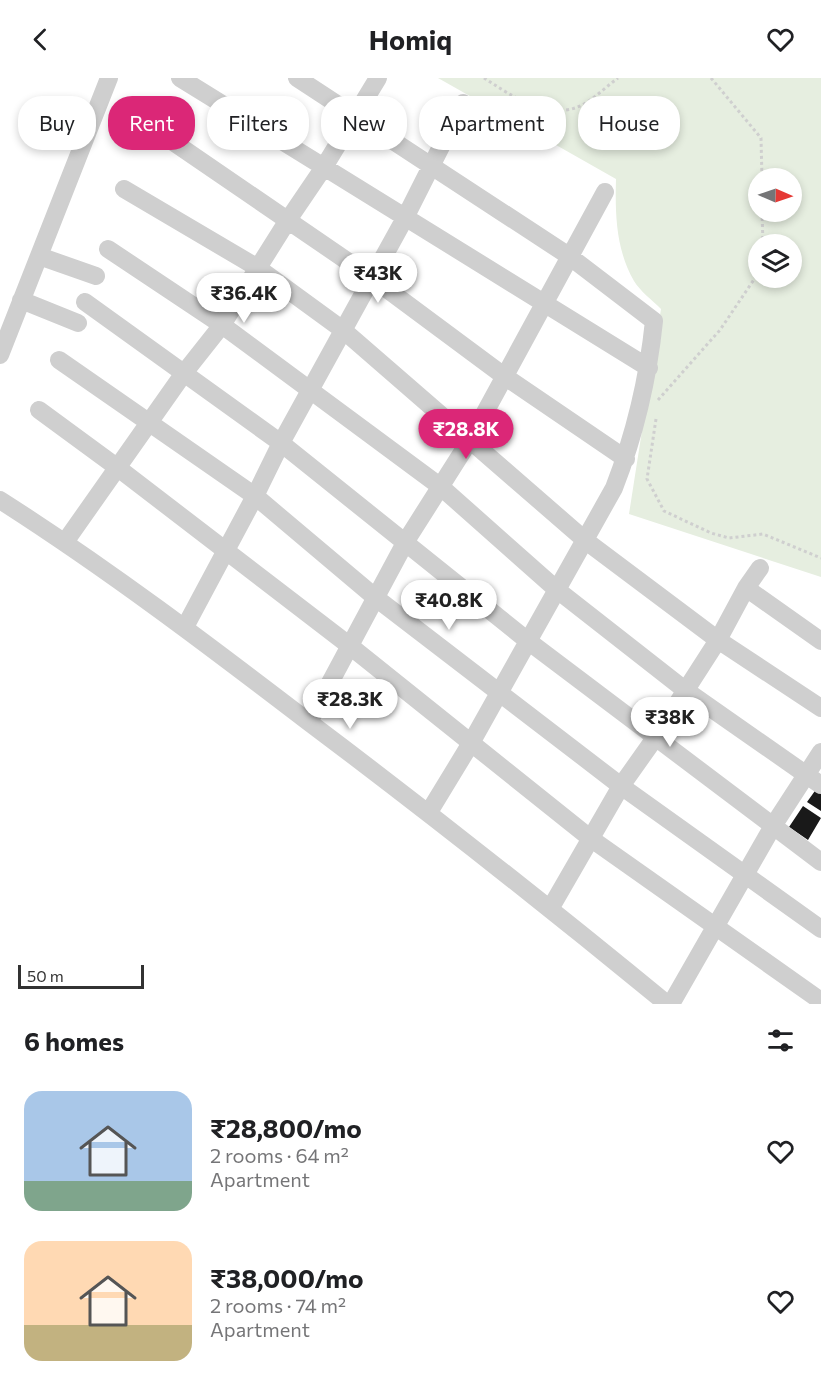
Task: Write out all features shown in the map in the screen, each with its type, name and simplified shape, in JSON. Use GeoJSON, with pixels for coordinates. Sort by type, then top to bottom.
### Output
{"type":"FeatureCollection","features":[{"type":"Feature","properties":{"kind":"street"},"geometry":{"type":"LineString","coordinates":[[0,355],[109,78]]}},
{"type":"Feature","properties":{"kind":"street"},"geometry":{"type":"LineString","coordinates":[[180,78],[649,368]]}},
{"type":"Feature","properties":{"kind":"street"},"geometry":{"type":"LineString","coordinates":[[297,78],[323,96]]}},
{"type":"Feature","properties":{"kind":"street"},"geometry":{"type":"LineString","coordinates":[[368,96],[378,78]]}},
{"type":"Feature","properties":{"kind":"street"},"geometry":{"type":"LineString","coordinates":[[185,150],[372,278],[504,376],[626,459]]}},
{"type":"Feature","properties":{"kind":"street"},"geometry":{"type":"LineString","coordinates":[[65,542],[184,373],[222,325],[335,150]]}},
{"type":"Feature","properties":{"kind":"street"},"geometry":{"type":"LineString","coordinates":[[405,150],[569,256],[654,321],[649,368],[626,459],[614,488],[471,743],[429,812]]}},
{"type":"Feature","properties":{"kind":"street"},"geometry":{"type":"LineString","coordinates":[[185,627],[281,443],[405,218],[438,150]]}},
{"type":"Feature","properties":{"kind":"street"},"geometry":{"type":"LineString","coordinates":[[124,189],[258,268],[343,330],[586,541],[718,640],[821,708]]}},
{"type":"Feature","properties":{"kind":"street"},"geometry":{"type":"LineString","coordinates":[[309,722],[406,542],[470,440],[605,192]]}},
{"type":"Feature","properties":{"kind":"street"},"geometry":{"type":"LineString","coordinates":[[108,249],[222,325],[441,487],[556,589],[685,690],[814,780]]}},
{"type":"Feature","properties":{"kind":"street"},"geometry":{"type":"LineString","coordinates":[[39,256],[96,276]]}},
{"type":"Feature","properties":{"kind":"street"},"geometry":{"type":"LineString","coordinates":[[21,300],[78,323]]}},
{"type":"Feature","properties":{"kind":"street"},"geometry":{"type":"LineString","coordinates":[[85,302],[281,443],[528,641],[821,862]]}},
{"type":"Feature","properties":{"kind":"street"},"geometry":{"type":"LineString","coordinates":[[59,360],[255,496],[376,598],[621,786],[821,928]]}},
{"type":"Feature","properties":{"kind":"street"},"geometry":{"type":"LineString","coordinates":[[39,410],[350,646],[590,838],[821,1001]]}},
{"type":"Feature","properties":{"kind":"street"},"geometry":{"type":"LineString","coordinates":[[0,500],[65,542],[185,627],[429,812],[669,1004],[773,826],[814,780],[821,753]]}},
{"type":"Feature","properties":{"kind":"street"},"geometry":{"type":"LineString","coordinates":[[550,909],[621,786],[718,640],[746,588],[760,568]]}},
{"type":"Feature","properties":{"kind":"street"},"geometry":{"type":"LineString","coordinates":[[746,588],[821,641]]}},
{"type":"Feature","properties":{"kind":"path"},"geometry":{"type":"LineString","coordinates":[[484,78],[528,104],[553,111],[582,105],[618,78]]}},
{"type":"Feature","properties":{"kind":"path"},"geometry":{"type":"LineString","coordinates":[[711,78],[761,138],[762,168]]}},
{"type":"Feature","properties":{"kind":"path"},"geometry":{"type":"LineString","coordinates":[[658,400],[720,330],[748,288]]}},
{"type":"Feature","properties":{"kind":"path"},"geometry":{"type":"LineString","coordinates":[[657,412],[647,479],[664,512],[720,536],[729,538],[763,534],[821,558]]}},
{"type":"Feature","properties":{"kind":"shaded area"},"geometry":{"type":"Polygon","coordinates":[[[438,78],[821,78],[821,577],[629,514],[661,309],[637,285],[628,269],[620,244],[616,179],[565,150],[566,96],[470,96],[438,78]]]}},
{"type":"Feature","properties":{"kind":"building"},"geometry":{"type":"Polygon","coordinates":[[[817,788],[821,790],[821,811],[807,802],[817,788]]]}},
{"type":"Feature","properties":{"kind":"building"},"geometry":{"type":"Polygon","coordinates":[[[803,806],[821,818],[808,840],[789,827],[803,806]]]}}]}
